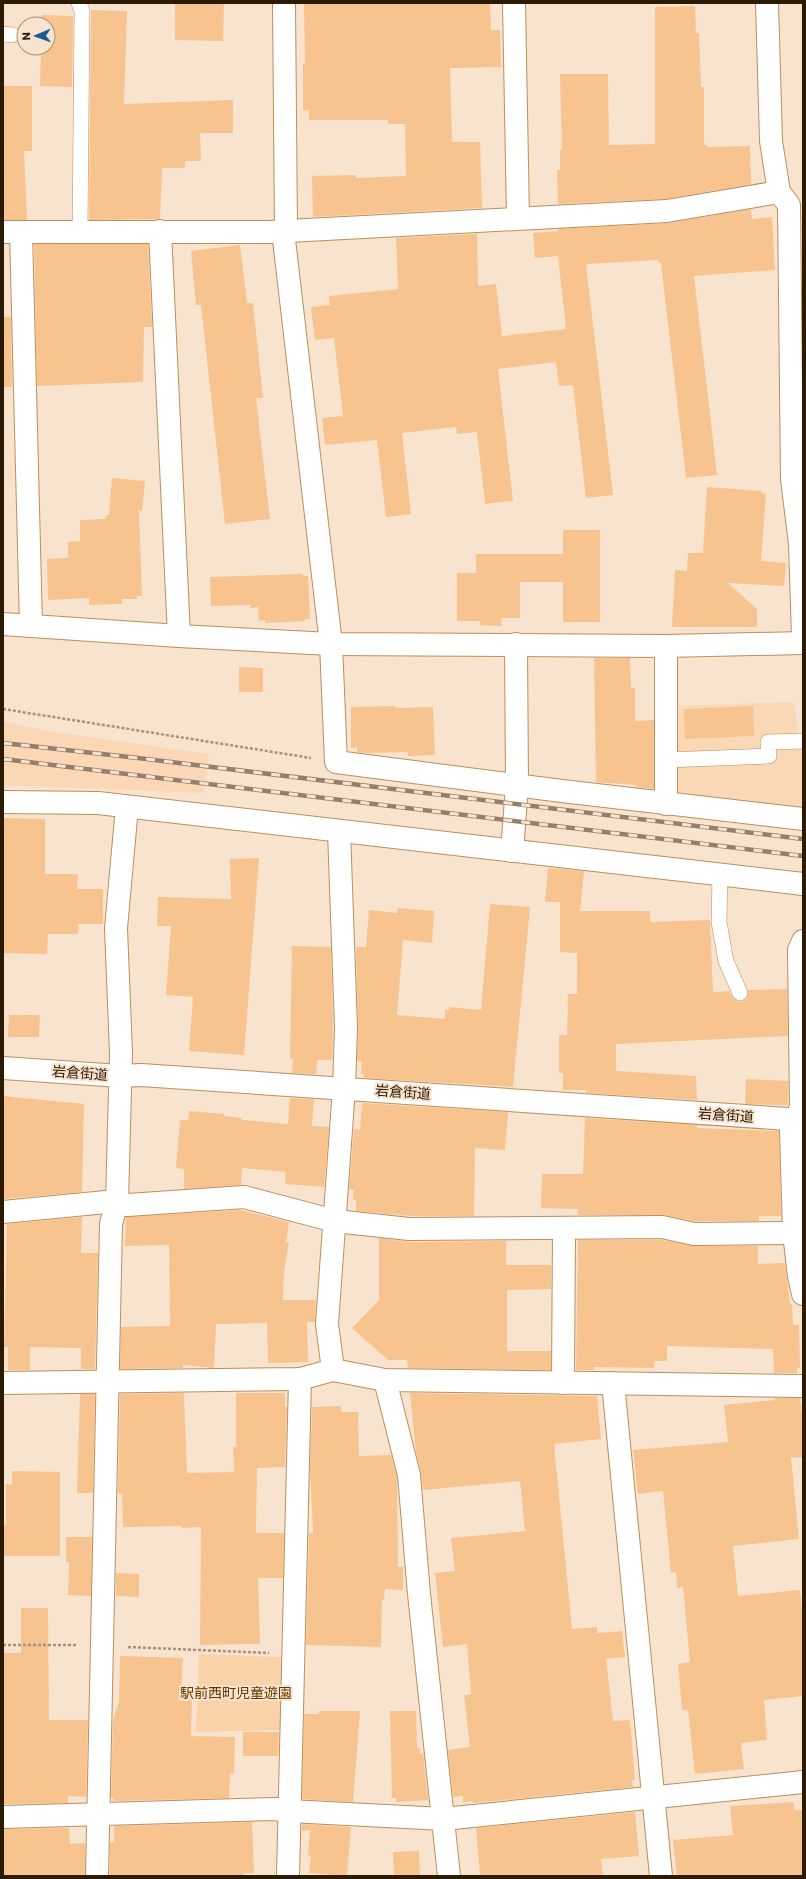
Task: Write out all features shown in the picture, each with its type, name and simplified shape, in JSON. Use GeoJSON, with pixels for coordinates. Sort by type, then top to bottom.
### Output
{"type":"FeatureCollection","features":[{"type":"Feature","properties":{"kind":"street"},"geometry":{"type":"LineString","coordinates":[[284,3],[285,230],[331,644],[336,762],[517,786],[803,819]]}},
{"type":"Feature","properties":{"kind":"street"},"geometry":{"type":"LineString","coordinates":[[514,3],[518,218]]}},
{"type":"Feature","properties":{"kind":"street"},"geometry":{"type":"LineString","coordinates":[[767,3],[771,141],[790,200],[792,479],[800,544],[803,638]]}},
{"type":"Feature","properties":{"kind":"street"},"geometry":{"type":"LineString","coordinates":[[31,626],[12,232],[285,230],[667,211],[790,200]]}},
{"type":"Feature","properties":{"kind":"street"},"geometry":{"type":"LineString","coordinates":[[160,232],[179,636]]}},
{"type":"Feature","properties":{"kind":"street"},"geometry":{"type":"LineString","coordinates":[[3,624],[179,636],[331,644],[666,646],[803,643]]}},
{"type":"Feature","properties":{"kind":"street"},"geometry":{"type":"LineString","coordinates":[[512,851],[517,786],[516,644]]}},
{"type":"Feature","properties":{"kind":"street"},"geometry":{"type":"LineString","coordinates":[[666,646],[666,804]]}},
{"type":"Feature","properties":{"kind":"street"},"geometry":{"type":"LineString","coordinates":[[3,802],[98,803],[803,884]]}},
{"type":"Feature","properties":{"kind":"street"},"geometry":{"type":"LineString","coordinates":[[97,1876],[109,1382],[111,1224],[117,1202],[121,1053],[116,928],[127,807]]}},
{"type":"Feature","properties":{"kind":"street"},"geometry":{"type":"LineString","coordinates":[[333,1370],[327,1324],[344,1088],[346,1028],[339,831]]}},
{"type":"Feature","properties":{"kind":"street"},"geometry":{"type":"LineString","coordinates":[[803,941],[799,950],[801,1107],[800,1120],[791,1131],[794,1233],[798,1276],[803,1294]]}},
{"type":"Feature","properties":{"kind":"street","name":"岩倉街道"},"geometry":{"type":"LineString","coordinates":[[3,1068],[344,1088],[800,1120]]}},
{"type":"Feature","properties":{"kind":"street"},"geometry":{"type":"LineString","coordinates":[[3,1212],[106,1202],[117,1202],[128,1205],[244,1197],[335,1221],[409,1229],[564,1229],[662,1227],[694,1234],[794,1233]]}},
{"type":"Feature","properties":{"kind":"street"},"geometry":{"type":"LineString","coordinates":[[563,1383],[564,1229]]}},
{"type":"Feature","properties":{"kind":"street"},"geometry":{"type":"LineString","coordinates":[[3,1383],[300,1379],[333,1370],[385,1380],[803,1386]]}},
{"type":"Feature","properties":{"kind":"street"},"geometry":{"type":"LineString","coordinates":[[288,1876],[300,1379]]}},
{"type":"Feature","properties":{"kind":"street"},"geometry":{"type":"LineString","coordinates":[[385,1380],[409,1475],[419,1594],[449,1876]]}},
{"type":"Feature","properties":{"kind":"street"},"geometry":{"type":"LineString","coordinates":[[613,1383],[661,1876]]}},
{"type":"Feature","properties":{"kind":"street"},"geometry":{"type":"LineString","coordinates":[[3,1817],[275,1809],[444,1819],[803,1782]]}},
{"type":"Feature","properties":{"kind":"lane"},"geometry":{"type":"LineString","coordinates":[[79,3],[82,11],[80,232]]}},
{"type":"Feature","properties":{"kind":"lane"},"geometry":{"type":"LineString","coordinates":[[666,760],[769,756],[768,742],[803,741]]}},
{"type":"Feature","properties":{"kind":"lane"},"geometry":{"type":"LineString","coordinates":[[720,874],[719,922],[726,961],[740,993]]}},
{"type":"Feature","properties":{"kind":"path"},"geometry":{"type":"LineString","coordinates":[[3,710],[336,762]]}},
{"type":"Feature","properties":{"kind":"path"},"geometry":{"type":"LineString","coordinates":[[3,1645],[103,1646],[293,1654]]}},
{"type":"Feature","properties":{"kind":"shaded area"},"geometry":{"type":"Polygon","coordinates":[[[794,702],[803,762],[803,812],[675,797],[675,706],[794,702]]]}},
{"type":"Feature","properties":{"kind":"shaded area"},"geometry":{"type":"Polygon","coordinates":[[[3,721],[47,731],[209,754],[204,793],[3,785],[3,721]]]}},
{"type":"Feature","properties":{"kind":"green space","name":"駅前西町児童遊園"},"geometry":{"type":"Polygon","coordinates":[[[199,1654],[283,1657],[281,1730],[196,1732],[199,1654]]]}},
{"type":"Feature","properties":{"kind":"building"},"geometry":{"type":"Polygon","coordinates":[[[175,3],[224,3],[223,41],[175,40],[175,3]]]}},
{"type":"Feature","properties":{"kind":"building"},"geometry":{"type":"Polygon","coordinates":[[[304,3],[490,4],[491,30],[500,30],[501,67],[450,68],[452,142],[480,142],[482,208],[313,217],[312,176],[356,175],[356,178],[406,176],[405,124],[388,124],[388,120],[309,120],[309,110],[303,110],[303,64],[305,64],[304,3]]]}},
{"type":"Feature","properties":{"kind":"building"},"geometry":{"type":"Polygon","coordinates":[[[695,6],[696,33],[699,33],[701,87],[704,87],[704,145],[707,145],[707,147],[750,146],[751,184],[666,199],[558,204],[557,170],[560,170],[560,150],[562,150],[560,74],[608,74],[609,145],[655,144],[655,7],[695,6]]]}},
{"type":"Feature","properties":{"kind":"building"},"geometry":{"type":"Polygon","coordinates":[[[91,10],[127,11],[124,104],[233,100],[233,133],[200,133],[201,161],[185,161],[185,168],[162,168],[160,219],[89,220],[91,10]]]}},
{"type":"Feature","properties":{"kind":"building"},"geometry":{"type":"Polygon","coordinates":[[[42,15],[73,16],[72,87],[40,86],[41,56],[56,56],[56,16],[42,15]]]}},
{"type":"Feature","properties":{"kind":"building"},"geometry":{"type":"Polygon","coordinates":[[[3,86],[32,86],[32,151],[24,151],[27,220],[3,220],[3,86]]]}},
{"type":"Feature","properties":{"kind":"building"},"geometry":{"type":"Polygon","coordinates":[[[751,209],[752,219],[772,217],[775,270],[694,276],[717,475],[686,478],[661,263],[658,263],[658,260],[586,264],[613,495],[586,498],[573,385],[559,386],[556,362],[498,369],[513,501],[485,504],[477,432],[457,434],[456,427],[402,433],[411,514],[386,517],[377,440],[325,445],[322,418],[343,416],[334,338],[315,340],[311,307],[330,305],[329,296],[398,289],[396,238],[477,234],[478,286],[496,284],[502,336],[566,329],[558,256],[535,258],[533,233],[558,231],[558,229],[668,223],[751,209]]]}},
{"type":"Feature","properties":{"kind":"building"},"geometry":{"type":"Polygon","coordinates":[[[34,244],[148,244],[152,327],[144,327],[143,382],[37,386],[34,244]]]}},
{"type":"Feature","properties":{"kind":"building"},"geometry":{"type":"Polygon","coordinates":[[[240,245],[247,303],[253,303],[263,398],[256,398],[270,519],[225,524],[201,305],[196,305],[191,251],[240,245]]]}},
{"type":"Feature","properties":{"kind":"building"},"geometry":{"type":"Polygon","coordinates":[[[3,317],[11,317],[12,387],[3,387],[3,317]]]}},
{"type":"Feature","properties":{"kind":"building"},"geometry":{"type":"Polygon","coordinates":[[[112,478],[145,481],[142,511],[139,511],[142,596],[137,596],[137,599],[122,599],[122,604],[89,605],[89,598],[48,600],[47,559],[68,558],[68,542],[80,541],[80,520],[106,519],[106,515],[109,515],[112,478]]]}},
{"type":"Feature","properties":{"kind":"building"},"geometry":{"type":"Polygon","coordinates":[[[707,487],[762,491],[761,493],[766,494],[761,561],[786,563],[784,586],[728,583],[757,609],[757,627],[672,627],[675,570],[687,571],[688,553],[703,553],[707,487]]]}},
{"type":"Feature","properties":{"kind":"building"},"geometry":{"type":"Polygon","coordinates":[[[563,530],[600,530],[600,622],[563,622],[563,582],[520,582],[520,618],[501,618],[502,626],[480,625],[480,621],[457,621],[457,573],[476,573],[476,554],[563,554],[563,530]]]}},
{"type":"Feature","properties":{"kind":"building"},"geometry":{"type":"Polygon","coordinates":[[[303,574],[303,576],[308,576],[310,619],[305,619],[305,621],[265,623],[265,620],[259,621],[258,607],[250,608],[250,605],[211,606],[210,577],[303,574]]]}},
{"type":"Feature","properties":{"kind":"building"},"geometry":{"type":"Polygon","coordinates":[[[594,658],[630,658],[631,688],[635,688],[635,721],[654,720],[654,789],[636,787],[636,785],[596,782],[594,658]]]}},
{"type":"Feature","properties":{"kind":"building"},"geometry":{"type":"Polygon","coordinates":[[[239,667],[263,668],[263,692],[239,692],[239,667]]]}},
{"type":"Feature","properties":{"kind":"building"},"geometry":{"type":"Polygon","coordinates":[[[395,706],[395,708],[433,707],[435,755],[408,756],[408,752],[365,753],[357,752],[357,747],[351,748],[351,707],[395,706]]]}},
{"type":"Feature","properties":{"kind":"building"},"geometry":{"type":"Polygon","coordinates":[[[753,706],[754,736],[685,739],[684,709],[753,706]]]}},
{"type":"Feature","properties":{"kind":"building"},"geometry":{"type":"Polygon","coordinates":[[[3,818],[45,819],[45,874],[78,874],[77,889],[103,889],[103,924],[78,924],[78,934],[48,934],[47,954],[3,953],[3,818]]]}},
{"type":"Feature","properties":{"kind":"building"},"geometry":{"type":"Polygon","coordinates":[[[259,858],[244,1055],[189,1051],[193,997],[166,995],[171,926],[157,926],[158,897],[231,899],[230,859],[259,858]]]}},
{"type":"Feature","properties":{"kind":"building"},"geometry":{"type":"Polygon","coordinates":[[[548,868],[584,871],[580,911],[650,911],[650,922],[710,920],[713,992],[729,991],[734,1000],[739,1002],[747,999],[748,990],[787,989],[788,1036],[616,1044],[616,1071],[696,1076],[697,1100],[586,1093],[586,1090],[563,1090],[563,1073],[559,1073],[559,1035],[567,1035],[568,994],[577,994],[577,950],[576,953],[560,952],[560,902],[545,902],[548,868]]]}},
{"type":"Feature","properties":{"kind":"building"},"geometry":{"type":"Polygon","coordinates":[[[490,904],[530,907],[513,1087],[364,1078],[364,1074],[361,1074],[362,1061],[357,1061],[358,1027],[356,947],[366,947],[369,910],[397,913],[398,908],[434,911],[432,943],[403,940],[397,1015],[445,1019],[445,1010],[449,1010],[449,1007],[481,1010],[490,904]]]}},
{"type":"Feature","properties":{"kind":"building"},"geometry":{"type":"Polygon","coordinates":[[[292,946],[331,947],[333,1027],[332,1060],[317,1060],[316,1074],[292,1073],[293,1059],[290,1059],[292,946]]]}},
{"type":"Feature","properties":{"kind":"building"},"geometry":{"type":"Polygon","coordinates":[[[9,1015],[40,1015],[39,1037],[8,1037],[9,1015]]]}},
{"type":"Feature","properties":{"kind":"building"},"geometry":{"type":"Polygon","coordinates":[[[746,1079],[788,1081],[788,1105],[745,1104],[746,1079]]]}},
{"type":"Feature","properties":{"kind":"building"},"geometry":{"type":"Polygon","coordinates":[[[3,1096],[84,1104],[82,1192],[3,1199],[3,1096]]]}},
{"type":"Feature","properties":{"kind":"building"},"geometry":{"type":"Polygon","coordinates":[[[290,1098],[314,1099],[312,1126],[329,1127],[324,1187],[285,1184],[286,1172],[242,1168],[241,1185],[184,1189],[184,1169],[176,1168],[180,1120],[188,1120],[189,1111],[224,1114],[224,1116],[242,1118],[242,1120],[288,1124],[290,1098]]]}},
{"type":"Feature","properties":{"kind":"building"},"geometry":{"type":"Polygon","coordinates":[[[362,1103],[508,1112],[505,1150],[475,1148],[474,1216],[410,1216],[356,1211],[356,1200],[353,1200],[354,1190],[349,1189],[354,1129],[360,1130],[362,1103]]]}},
{"type":"Feature","properties":{"kind":"building"},"geometry":{"type":"Polygon","coordinates":[[[585,1118],[697,1125],[697,1128],[779,1131],[781,1216],[759,1216],[759,1221],[695,1221],[662,1215],[578,1215],[578,1209],[541,1208],[542,1174],[583,1174],[585,1118]]]}},
{"type":"Feature","properties":{"kind":"building"},"geometry":{"type":"Polygon","coordinates":[[[240,1210],[289,1222],[286,1242],[289,1243],[284,1272],[283,1300],[316,1300],[315,1322],[307,1322],[308,1362],[268,1363],[267,1323],[216,1324],[214,1368],[183,1365],[183,1368],[120,1369],[121,1327],[170,1326],[169,1245],[125,1246],[126,1217],[240,1210]]]}},
{"type":"Feature","properties":{"kind":"building"},"geometry":{"type":"Polygon","coordinates":[[[82,1217],[81,1253],[98,1253],[95,1369],[81,1369],[81,1348],[30,1347],[30,1370],[8,1370],[8,1347],[4,1347],[7,1224],[82,1217]]]}},
{"type":"Feature","properties":{"kind":"building"},"geometry":{"type":"Polygon","coordinates":[[[379,1238],[409,1242],[506,1241],[506,1265],[551,1265],[551,1289],[507,1290],[507,1351],[551,1351],[551,1370],[408,1368],[407,1360],[388,1360],[352,1328],[379,1300],[379,1238]]]}},
{"type":"Feature","properties":{"kind":"building"},"geometry":{"type":"Polygon","coordinates":[[[578,1240],[661,1240],[694,1246],[758,1246],[758,1264],[785,1263],[790,1304],[792,1304],[793,1325],[799,1325],[800,1368],[797,1368],[797,1373],[774,1373],[773,1349],[667,1346],[667,1361],[654,1361],[654,1368],[594,1367],[594,1370],[576,1370],[578,1240]]]}},
{"type":"Feature","properties":{"kind":"building"},"geometry":{"type":"Polygon","coordinates":[[[184,1393],[187,1473],[234,1472],[233,1447],[236,1447],[236,1393],[285,1393],[285,1407],[287,1407],[285,1467],[257,1468],[256,1533],[284,1533],[283,1578],[258,1578],[260,1644],[200,1645],[201,1527],[123,1527],[122,1493],[118,1493],[120,1394],[184,1393]]]}},
{"type":"Feature","properties":{"kind":"building"},"geometry":{"type":"Polygon","coordinates":[[[410,1393],[597,1396],[601,1439],[554,1444],[572,1629],[597,1627],[597,1633],[622,1631],[625,1657],[606,1659],[613,1721],[630,1720],[635,1780],[632,1780],[633,1787],[473,1803],[473,1801],[463,1802],[463,1796],[453,1797],[448,1750],[470,1747],[464,1695],[471,1694],[467,1644],[443,1647],[435,1573],[455,1571],[451,1538],[525,1531],[520,1481],[423,1490],[421,1472],[416,1452],[410,1393]]]}},
{"type":"Feature","properties":{"kind":"building"},"geometry":{"type":"Polygon","coordinates":[[[80,1394],[95,1394],[93,1493],[77,1493],[80,1394]]]}},
{"type":"Feature","properties":{"kind":"building"},"geometry":{"type":"Polygon","coordinates":[[[775,1398],[800,1398],[803,1421],[803,1457],[791,1458],[799,1539],[733,1546],[738,1596],[800,1590],[803,1621],[803,1696],[764,1700],[767,1740],[741,1743],[744,1769],[695,1774],[688,1710],[682,1710],[678,1664],[690,1662],[683,1587],[677,1588],[676,1572],[671,1573],[663,1491],[638,1494],[633,1450],[728,1442],[724,1405],[775,1400],[775,1398]]]}},
{"type":"Feature","properties":{"kind":"building"},"geometry":{"type":"Polygon","coordinates":[[[341,1406],[341,1412],[358,1412],[359,1456],[391,1455],[397,1477],[398,1567],[403,1567],[403,1590],[385,1589],[384,1600],[382,1600],[381,1647],[306,1645],[309,1533],[313,1533],[310,1467],[312,1407],[341,1406]]]}},
{"type":"Feature","properties":{"kind":"building"},"geometry":{"type":"Polygon","coordinates":[[[12,1471],[60,1472],[60,1556],[3,1556],[3,1525],[6,1525],[6,1484],[12,1485],[12,1471]]]}},
{"type":"Feature","properties":{"kind":"building"},"geometry":{"type":"Polygon","coordinates":[[[66,1537],[92,1537],[91,1596],[68,1595],[69,1562],[66,1562],[66,1537]]]}},
{"type":"Feature","properties":{"kind":"building"},"geometry":{"type":"Polygon","coordinates":[[[116,1573],[139,1574],[139,1597],[116,1596],[116,1573]]]}},
{"type":"Feature","properties":{"kind":"building"},"geometry":{"type":"Polygon","coordinates":[[[21,1608],[48,1608],[49,1720],[88,1720],[86,1797],[68,1796],[68,1803],[3,1804],[3,1653],[21,1653],[21,1608]]]}},
{"type":"Feature","properties":{"kind":"building"},"geometry":{"type":"Polygon","coordinates":[[[120,1656],[183,1658],[181,1696],[192,1696],[191,1736],[235,1737],[234,1773],[230,1773],[229,1798],[113,1801],[113,1798],[111,1798],[113,1720],[119,1702],[120,1656]]]}},
{"type":"Feature","properties":{"kind":"building"},"geometry":{"type":"Polygon","coordinates":[[[319,1711],[360,1711],[353,1802],[302,1799],[304,1714],[319,1714],[319,1711]]]}},
{"type":"Feature","properties":{"kind":"building"},"geometry":{"type":"Polygon","coordinates":[[[390,1711],[416,1711],[417,1748],[420,1749],[420,1754],[423,1753],[428,1800],[396,1802],[396,1798],[392,1798],[390,1711]]]}},
{"type":"Feature","properties":{"kind":"building"},"geometry":{"type":"Polygon","coordinates":[[[243,1732],[279,1732],[278,1756],[243,1756],[243,1732]]]}},
{"type":"Feature","properties":{"kind":"building"},"geometry":{"type":"Polygon","coordinates":[[[794,1802],[794,1810],[803,1810],[803,1876],[677,1876],[673,1840],[733,1835],[730,1806],[794,1802]]]}},
{"type":"Feature","properties":{"kind":"building"},"geometry":{"type":"Polygon","coordinates":[[[635,1812],[639,1856],[601,1859],[603,1876],[480,1876],[476,1828],[635,1812]]]}},
{"type":"Feature","properties":{"kind":"building"},"geometry":{"type":"Polygon","coordinates":[[[252,1822],[254,1873],[243,1873],[243,1876],[110,1876],[110,1843],[114,1842],[114,1826],[252,1822]]]}},
{"type":"Feature","properties":{"kind":"building"},"geometry":{"type":"Polygon","coordinates":[[[302,1824],[351,1827],[347,1876],[309,1873],[311,1856],[308,1855],[310,1830],[302,1831],[302,1824]]]}},
{"type":"Feature","properties":{"kind":"building"},"geometry":{"type":"Polygon","coordinates":[[[69,1828],[70,1844],[85,1843],[85,1876],[3,1876],[3,1829],[69,1828]]]}},
{"type":"Feature","properties":{"kind":"building"},"geometry":{"type":"Polygon","coordinates":[[[419,1851],[420,1876],[394,1876],[393,1852],[419,1851]]]}},
{"type":"Feature","properties":{"kind":"railway"},"geometry":{"type":"LineString","coordinates":[[3,743],[803,839]]}},
{"type":"Feature","properties":{"kind":"railway"},"geometry":{"type":"LineString","coordinates":[[3,759],[803,856]]}}]}
